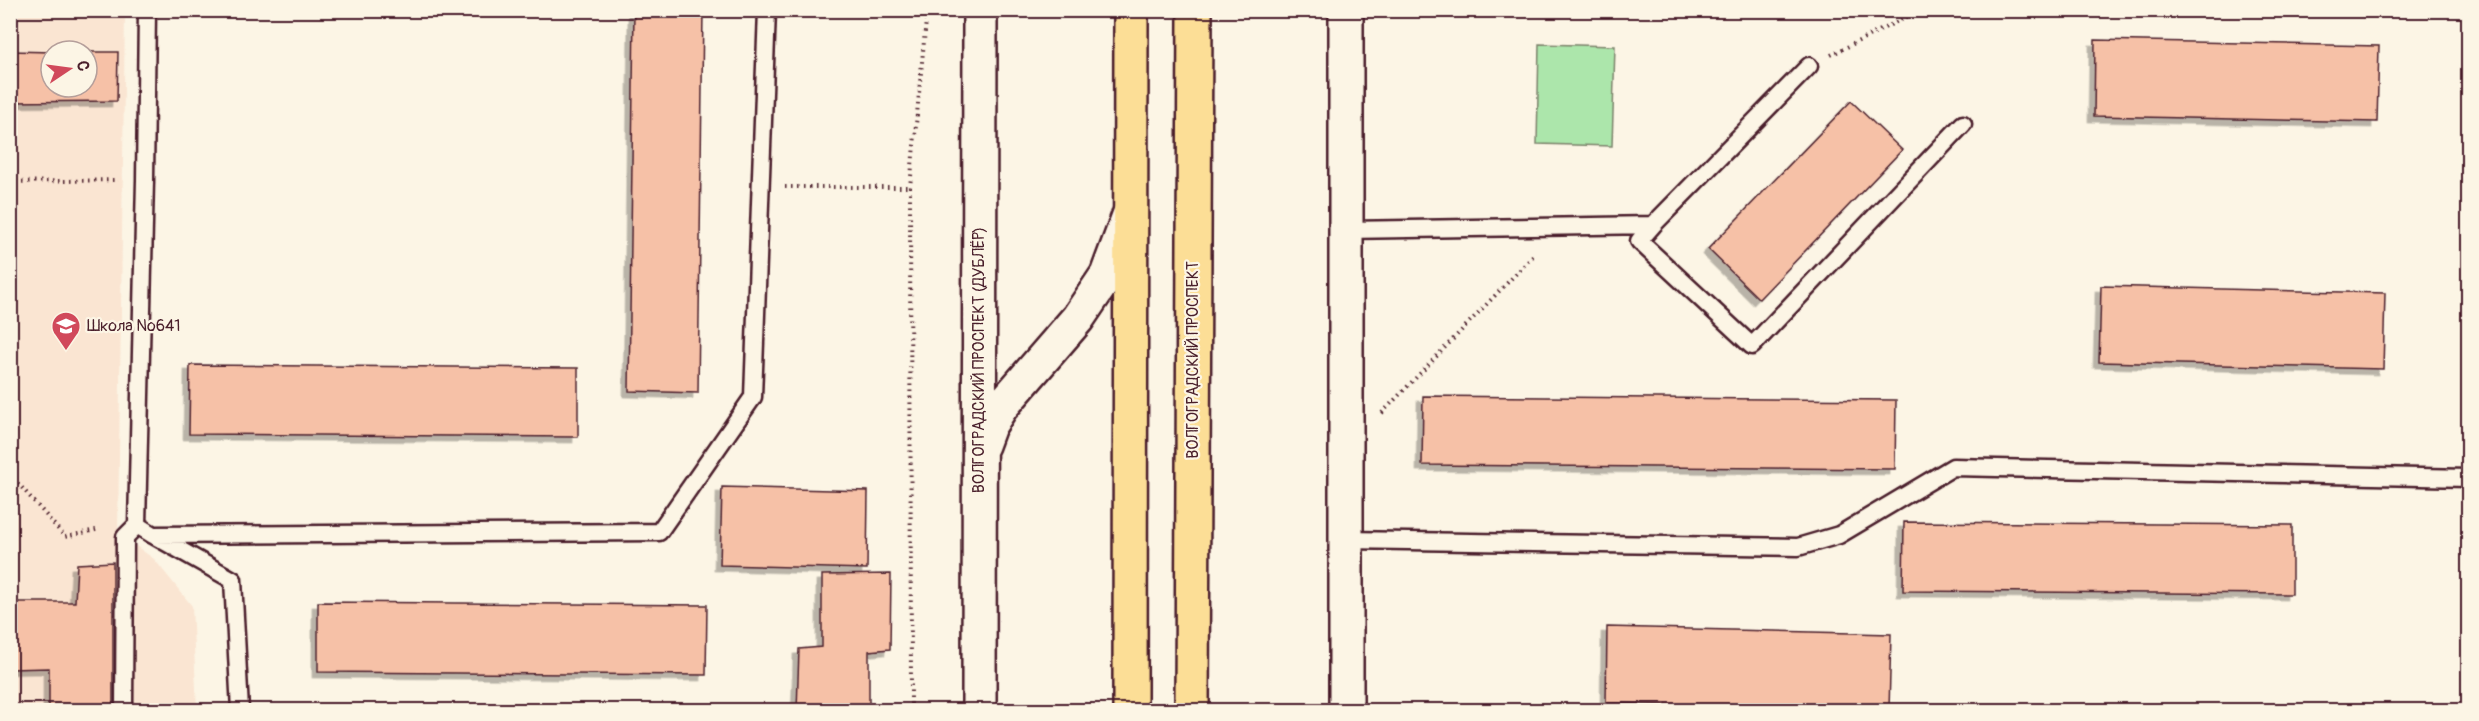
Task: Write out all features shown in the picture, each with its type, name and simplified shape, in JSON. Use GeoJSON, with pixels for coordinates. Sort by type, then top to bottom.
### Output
{"type":"FeatureCollection","features":[{"type":"Feature","properties":{"kind":"main road"},"geometry":{"type":"LineString","coordinates":[[1130,711],[1131,10]]}},
{"type":"Feature","properties":{"kind":"main road","name":"ВОЛГОГРАДСКИЙ ПРОСПЕКТ"},"geometry":{"type":"LineString","coordinates":[[1192,711],[1195,10]]}},
{"type":"Feature","properties":{"kind":"street","name":"ВОЛГОГРАДСКИЙ ПРОСПЕКТ (ДУБЛЁР)"},"geometry":{"type":"LineString","coordinates":[[979,711],[980,10]]}},
{"type":"Feature","properties":{"kind":"street"},"geometry":{"type":"LineString","coordinates":[[1346,10],[1346,711]]}},
{"type":"Feature","properties":{"kind":"street"},"geometry":{"type":"LineString","coordinates":[[978,455],[989,426],[1001,408],[1078,318],[1107,275],[1132,209]]}},
{"type":"Feature","properties":{"kind":"lane"},"geometry":{"type":"LineString","coordinates":[[124,711],[125,537],[137,525],[147,10]]}},
{"type":"Feature","properties":{"kind":"lane"},"geometry":{"type":"LineString","coordinates":[[153,535],[659,532],[753,397],[767,10]]}},
{"type":"Feature","properties":{"kind":"lane"},"geometry":{"type":"LineString","coordinates":[[1809,66],[1639,241],[1752,346],[1963,124]]}},
{"type":"Feature","properties":{"kind":"lane"},"geometry":{"type":"LineString","coordinates":[[1346,230],[1653,225]]}},
{"type":"Feature","properties":{"kind":"lane"},"geometry":{"type":"LineString","coordinates":[[1346,540],[1798,547],[1839,535],[1953,467],[2469,478]]}},
{"type":"Feature","properties":{"kind":"lane"},"geometry":{"type":"LineString","coordinates":[[137,525],[233,580],[240,711]]}},
{"type":"Feature","properties":{"kind":"path"},"geometry":{"type":"LineString","coordinates":[[911,711],[910,187],[927,10]]}},
{"type":"Feature","properties":{"kind":"path"},"geometry":{"type":"LineString","coordinates":[[1809,66],[1920,10]]}},
{"type":"Feature","properties":{"kind":"path"},"geometry":{"type":"LineString","coordinates":[[10,182],[145,180]]}},
{"type":"Feature","properties":{"kind":"path"},"geometry":{"type":"LineString","coordinates":[[761,187],[910,187]]}},
{"type":"Feature","properties":{"kind":"path"},"geometry":{"type":"LineString","coordinates":[[1381,413],[1561,227]]}},
{"type":"Feature","properties":{"kind":"path"},"geometry":{"type":"LineString","coordinates":[[10,474],[65,537],[118,524],[137,525]]}},
{"type":"Feature","properties":{"kind":"shaded area","name":"Школа №641"},"geometry":{"type":"Polygon","coordinates":[[[10,11],[125,11],[118,533],[154,559],[192,606],[197,710],[11,710],[10,11]]]}},
{"type":"Feature","properties":{"kind":"green space"},"geometry":{"type":"Polygon","coordinates":[[[1539,44],[1615,46],[1612,146],[1537,144],[1539,44]]]}},
{"type":"Feature","properties":{"kind":"building"},"geometry":{"type":"Polygon","coordinates":[[[634,10],[703,10],[698,393],[629,391],[634,10]]]}},
{"type":"Feature","properties":{"kind":"building"},"geometry":{"type":"Polygon","coordinates":[[[2095,40],[2379,46],[2377,122],[2094,116],[2095,40]]]}},
{"type":"Feature","properties":{"kind":"building"},"geometry":{"type":"Polygon","coordinates":[[[10,51],[39,52],[39,99],[99,99],[99,52],[118,52],[117,101],[10,102],[10,51]]]}},
{"type":"Feature","properties":{"kind":"building"},"geometry":{"type":"Polygon","coordinates":[[[1851,101],[1902,150],[1759,299],[1708,249],[1851,101]]]}},
{"type":"Feature","properties":{"kind":"building"},"geometry":{"type":"Polygon","coordinates":[[[2101,286],[2385,293],[2383,369],[2099,362],[2101,286]]]}},
{"type":"Feature","properties":{"kind":"building"},"geometry":{"type":"Polygon","coordinates":[[[190,365],[578,368],[578,437],[189,434],[190,365]]]}},
{"type":"Feature","properties":{"kind":"building"},"geometry":{"type":"Polygon","coordinates":[[[1423,396],[1896,400],[1895,469],[1422,465],[1423,396]]]}},
{"type":"Feature","properties":{"kind":"building"},"geometry":{"type":"Polygon","coordinates":[[[722,487],[868,491],[867,569],[720,565],[722,487]]]}},
{"type":"Feature","properties":{"kind":"building"},"geometry":{"type":"Polygon","coordinates":[[[1904,522],[2292,525],[2292,594],[1903,591],[1904,522]]]}},
{"type":"Feature","properties":{"kind":"building"},"geometry":{"type":"Polygon","coordinates":[[[113,562],[113,710],[49,710],[49,668],[10,669],[10,602],[75,602],[77,564],[113,562]]]}},
{"type":"Feature","properties":{"kind":"building"},"geometry":{"type":"Polygon","coordinates":[[[891,574],[890,649],[869,651],[869,710],[797,710],[799,649],[822,647],[822,575],[891,574]]]}},
{"type":"Feature","properties":{"kind":"building"},"geometry":{"type":"Polygon","coordinates":[[[318,602],[707,605],[706,675],[318,672],[318,602]]]}},
{"type":"Feature","properties":{"kind":"building"},"geometry":{"type":"Polygon","coordinates":[[[1607,627],[1891,634],[1889,710],[1606,703],[1607,627]]]}},
{"type":"Feature","properties":{"kind":"place","name":"Школа №641"},"geometry":{"type":"Point","coordinates":[66,352]}}]}
